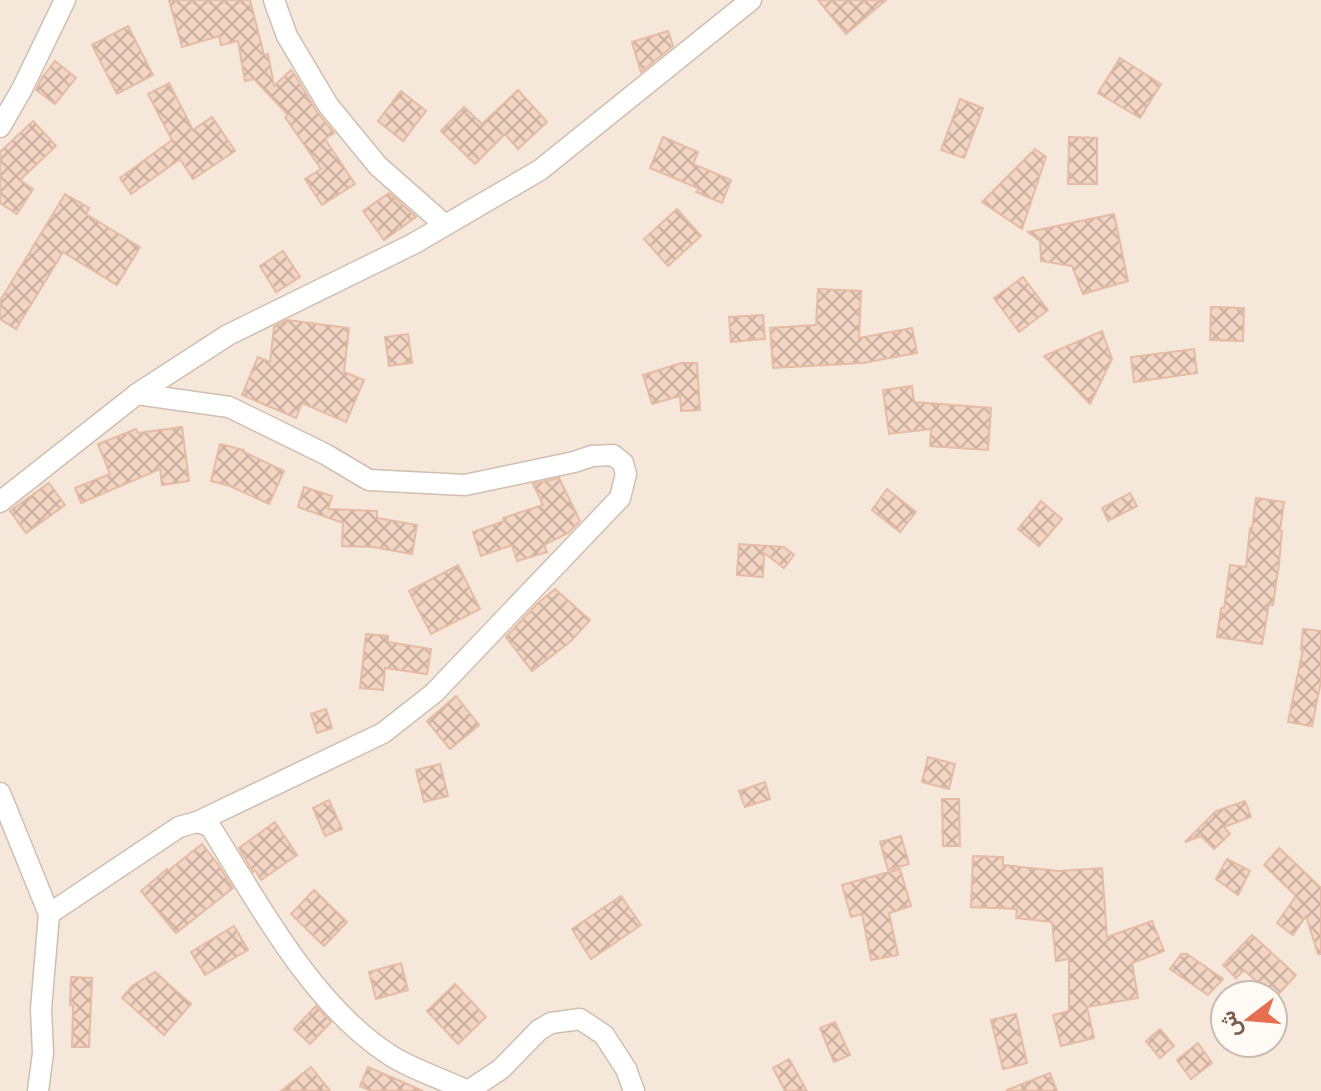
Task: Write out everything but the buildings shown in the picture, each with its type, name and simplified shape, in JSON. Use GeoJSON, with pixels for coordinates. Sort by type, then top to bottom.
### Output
{"type":"FeatureCollection","features":[{"type":"Feature","properties":{"kind":"street"},"geometry":{"type":"LineString","coordinates":[[0,127],[65,0]]}},
{"type":"Feature","properties":{"kind":"street"},"geometry":{"type":"LineString","coordinates":[[274,0],[287,36],[328,105],[378,166],[445,225]]}},
{"type":"Feature","properties":{"kind":"street"},"geometry":{"type":"LineString","coordinates":[[0,502],[137,394],[228,335],[413,244],[540,170],[749,1]]}},
{"type":"Feature","properties":{"kind":"street"},"geometry":{"type":"LineString","coordinates":[[49,914],[179,827],[197,822],[383,733],[434,693],[620,498],[626,474],[623,463],[613,455],[592,456],[465,485],[369,480],[325,454],[229,407],[137,394]]}},
{"type":"Feature","properties":{"kind":"street"},"geometry":{"type":"LineString","coordinates":[[0,793],[49,914],[41,1009],[43,1053],[38,1091]]}},
{"type":"Feature","properties":{"kind":"street"},"geometry":{"type":"LineString","coordinates":[[197,822],[210,826],[286,947],[343,1019],[391,1056],[468,1091],[501,1069],[539,1030],[551,1023],[580,1019],[604,1035],[626,1069],[634,1091]]}},
{"type":"Feature","properties":{"kind":"shaded area"},"geometry":{"type":"Polygon","coordinates":[[[0,0],[1321,0],[1321,1091],[0,1091],[0,0]]]}}]}
